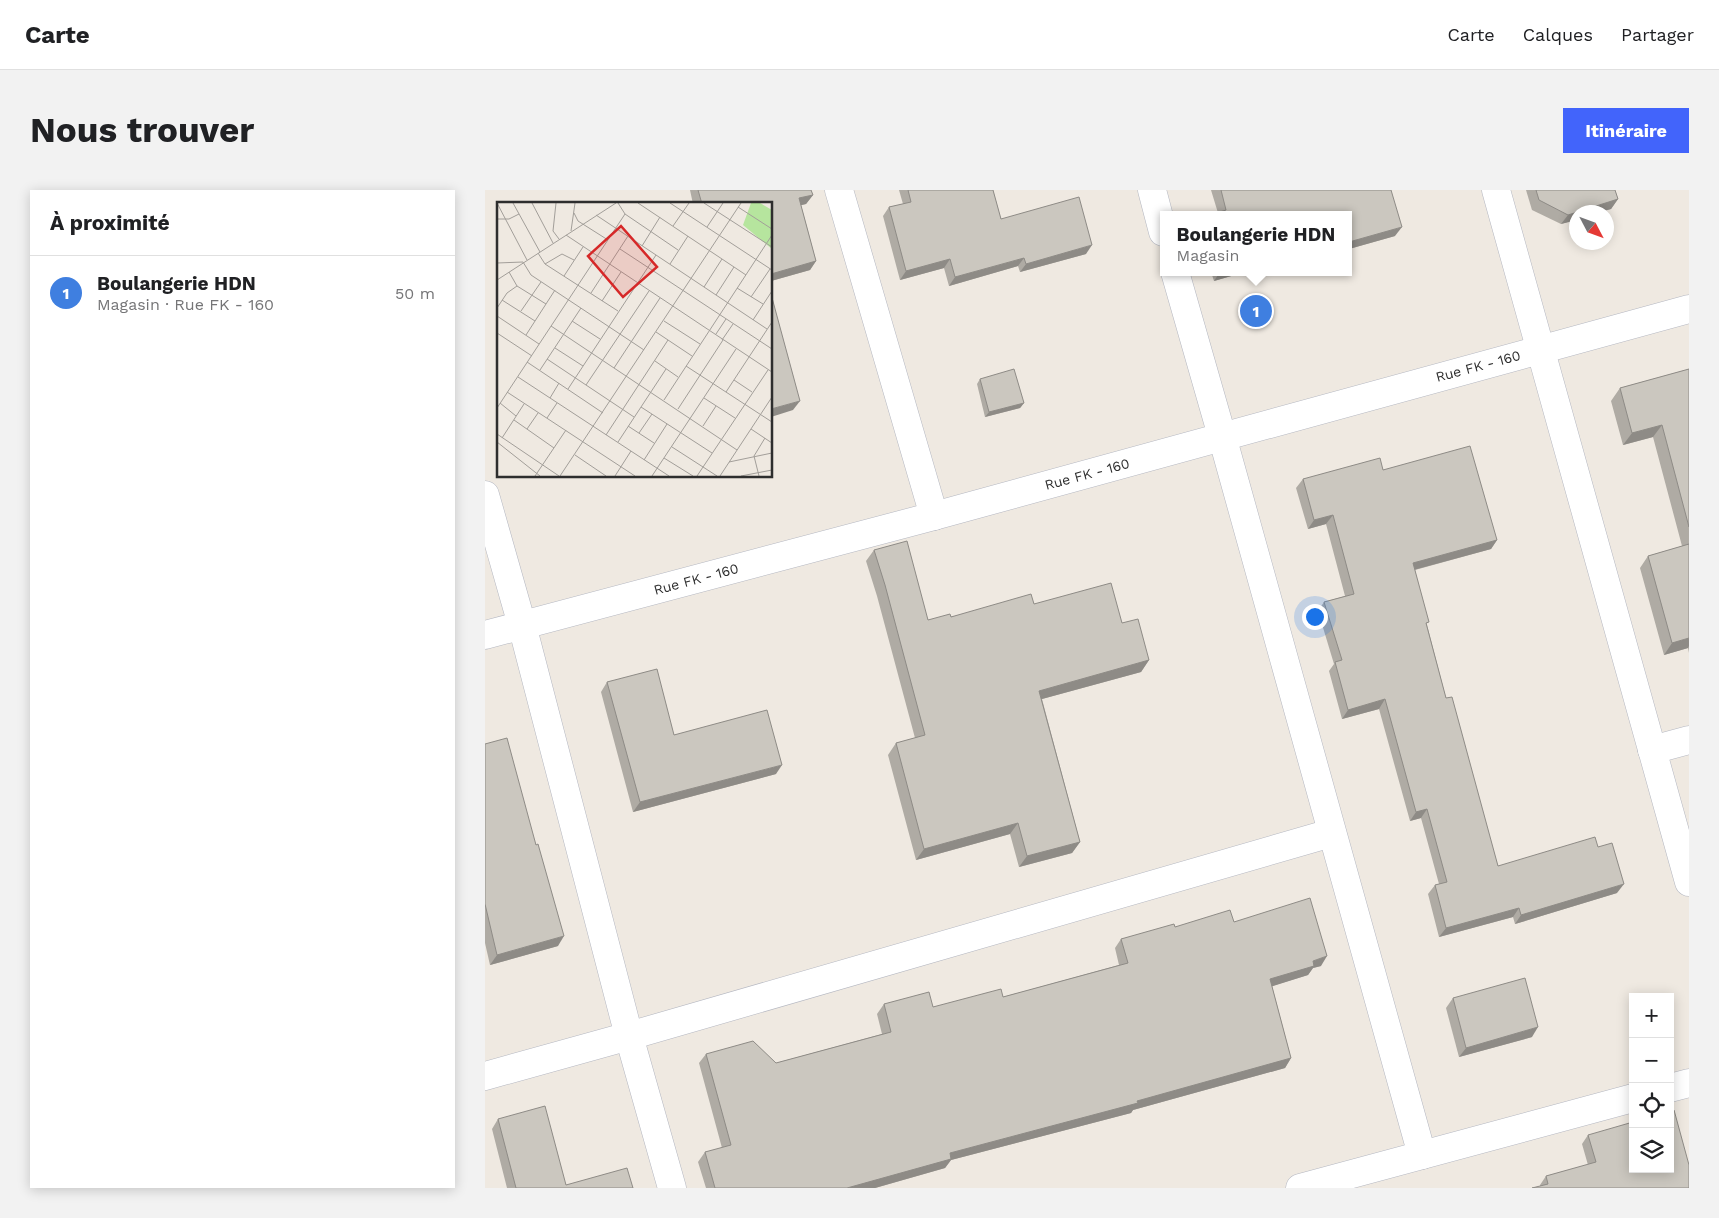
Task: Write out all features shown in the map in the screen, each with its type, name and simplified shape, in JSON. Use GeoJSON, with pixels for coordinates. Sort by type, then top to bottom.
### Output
{"type":"FeatureCollection","features":[{"type":"Feature","properties":{"kind":"street"},"geometry":{"type":"LineString","coordinates":[[839,190],[934,516]]}},
{"type":"Feature","properties":{"kind":"street"},"geometry":{"type":"LineString","coordinates":[[1152,190],[1160,221]]}},
{"type":"Feature","properties":{"kind":"street"},"geometry":{"type":"LineString","coordinates":[[1496,190],[1689,882]]}},
{"type":"Feature","properties":{"kind":"street"},"geometry":{"type":"LineString","coordinates":[[1176,276],[1422,1155]]}},
{"type":"Feature","properties":{"kind":"street","name":"Rue FK - 160"},"geometry":{"type":"LineString","coordinates":[[485,635],[934,516],[1689,309]]}},
{"type":"Feature","properties":{"kind":"street"},"geometry":{"type":"LineString","coordinates":[[485,495],[522,625],[629,1036],[672,1188]]}},
{"type":"Feature","properties":{"kind":"street"},"geometry":{"type":"LineString","coordinates":[[1652,750],[1689,740]]}},
{"type":"Feature","properties":{"kind":"street"},"geometry":{"type":"LineString","coordinates":[[485,1076],[1331,833]]}},
{"type":"Feature","properties":{"kind":"street"},"geometry":{"type":"LineString","coordinates":[[1674,1087],[1689,1084]]}},
{"type":"Feature","properties":{"kind":"street"},"geometry":{"type":"LineString","coordinates":[[1300,1188],[1629,1099]]}},
{"type":"Feature","properties":{"kind":"building"},"geometry":{"type":"Polygon","coordinates":[[[698,190],[811,190],[813,195],[799,198],[816,261],[773,273],[773,202],[701,202],[698,190]]]}},
{"type":"Feature","properties":{"kind":"building"},"geometry":{"type":"Polygon","coordinates":[[[908,190],[993,190],[1001,219],[1079,197],[1092,245],[1026,264],[1024,258],[955,277],[950,259],[906,271],[889,207],[911,202],[908,190]]]}},
{"type":"Feature","properties":{"kind":"building"},"geometry":{"type":"Polygon","coordinates":[[[1221,190],[1391,190],[1402,227],[1352,241],[1352,211],[1223,211],[1226,210],[1221,190]]]}},
{"type":"Feature","properties":{"kind":"building"},"geometry":{"type":"Polygon","coordinates":[[[1536,190],[1615,190],[1618,199],[1599,205],[1569,205],[1568,215],[1539,200],[1536,190]]]}},
{"type":"Feature","properties":{"kind":"building"},"geometry":{"type":"Polygon","coordinates":[[[773,301],[800,401],[773,408],[773,301]]]}},
{"type":"Feature","properties":{"kind":"building"},"geometry":{"type":"Polygon","coordinates":[[[1014,369],[1024,403],[989,412],[980,379],[1014,369]]]}},
{"type":"Feature","properties":{"kind":"building"},"geometry":{"type":"Polygon","coordinates":[[[1689,369],[1689,527],[1662,425],[1632,433],[1620,388],[1689,369]]]}},
{"type":"Feature","properties":{"kind":"building"},"geometry":{"type":"Polygon","coordinates":[[[1470,446],[1497,540],[1413,563],[1429,622],[1426,623],[1446,698],[1452,697],[1498,866],[1595,837],[1598,847],[1612,843],[1624,884],[1521,915],[1519,908],[1446,928],[1435,885],[1447,882],[1427,809],[1416,812],[1385,699],[1348,710],[1335,662],[1342,660],[1324,602],[1354,594],[1333,515],[1314,520],[1303,479],[1380,458],[1383,470],[1470,446]]]}},
{"type":"Feature","properties":{"kind":"building"},"geometry":{"type":"Polygon","coordinates":[[[907,541],[928,620],[950,614],[951,617],[1031,594],[1034,604],[1111,583],[1122,623],[1138,619],[1149,660],[1039,691],[1080,842],[1027,856],[1018,823],[924,849],[896,743],[925,735],[874,550],[907,541]]]}},
{"type":"Feature","properties":{"kind":"building"},"geometry":{"type":"Polygon","coordinates":[[[1689,544],[1689,638],[1672,643],[1648,556],[1689,544]]]}},
{"type":"Feature","properties":{"kind":"building"},"geometry":{"type":"Polygon","coordinates":[[[657,669],[674,735],[767,710],[782,765],[640,802],[607,682],[657,669]]]}},
{"type":"Feature","properties":{"kind":"building"},"geometry":{"type":"Polygon","coordinates":[[[507,738],[536,845],[538,844],[564,936],[497,955],[485,904],[485,744],[507,738]]]}},
{"type":"Feature","properties":{"kind":"building"},"geometry":{"type":"Polygon","coordinates":[[[1310,898],[1327,956],[1313,961],[1314,966],[1270,979],[1291,1058],[1137,1101],[1138,1103],[950,1153],[951,1159],[847,1188],[715,1188],[705,1152],[731,1145],[706,1054],[753,1041],[776,1063],[891,1032],[884,1004],[929,992],[933,1007],[1001,989],[1003,997],[1128,963],[1121,939],[1174,924],[1175,927],[1230,910],[1234,922],[1310,898]]]}},
{"type":"Feature","properties":{"kind":"building"},"geometry":{"type":"Polygon","coordinates":[[[1525,978],[1538,1027],[1466,1048],[1453,998],[1525,978]]]}},
{"type":"Feature","properties":{"kind":"building"},"geometry":{"type":"Polygon","coordinates":[[[545,1106],[566,1185],[627,1168],[633,1188],[516,1188],[498,1119],[545,1106]]]}},
{"type":"Feature","properties":{"kind":"building"},"geometry":{"type":"Polygon","coordinates":[[[1674,1110],[1689,1165],[1689,1188],[1532,1188],[1548,1184],[1546,1176],[1596,1162],[1588,1135],[1629,1123],[1629,1173],[1674,1173],[1674,1110]]]}},
{"type":"Feature","properties":{"kind":"place","name":"Boulangerie HDN"},"geometry":{"type":"Point","coordinates":[1256,311]}}]}
